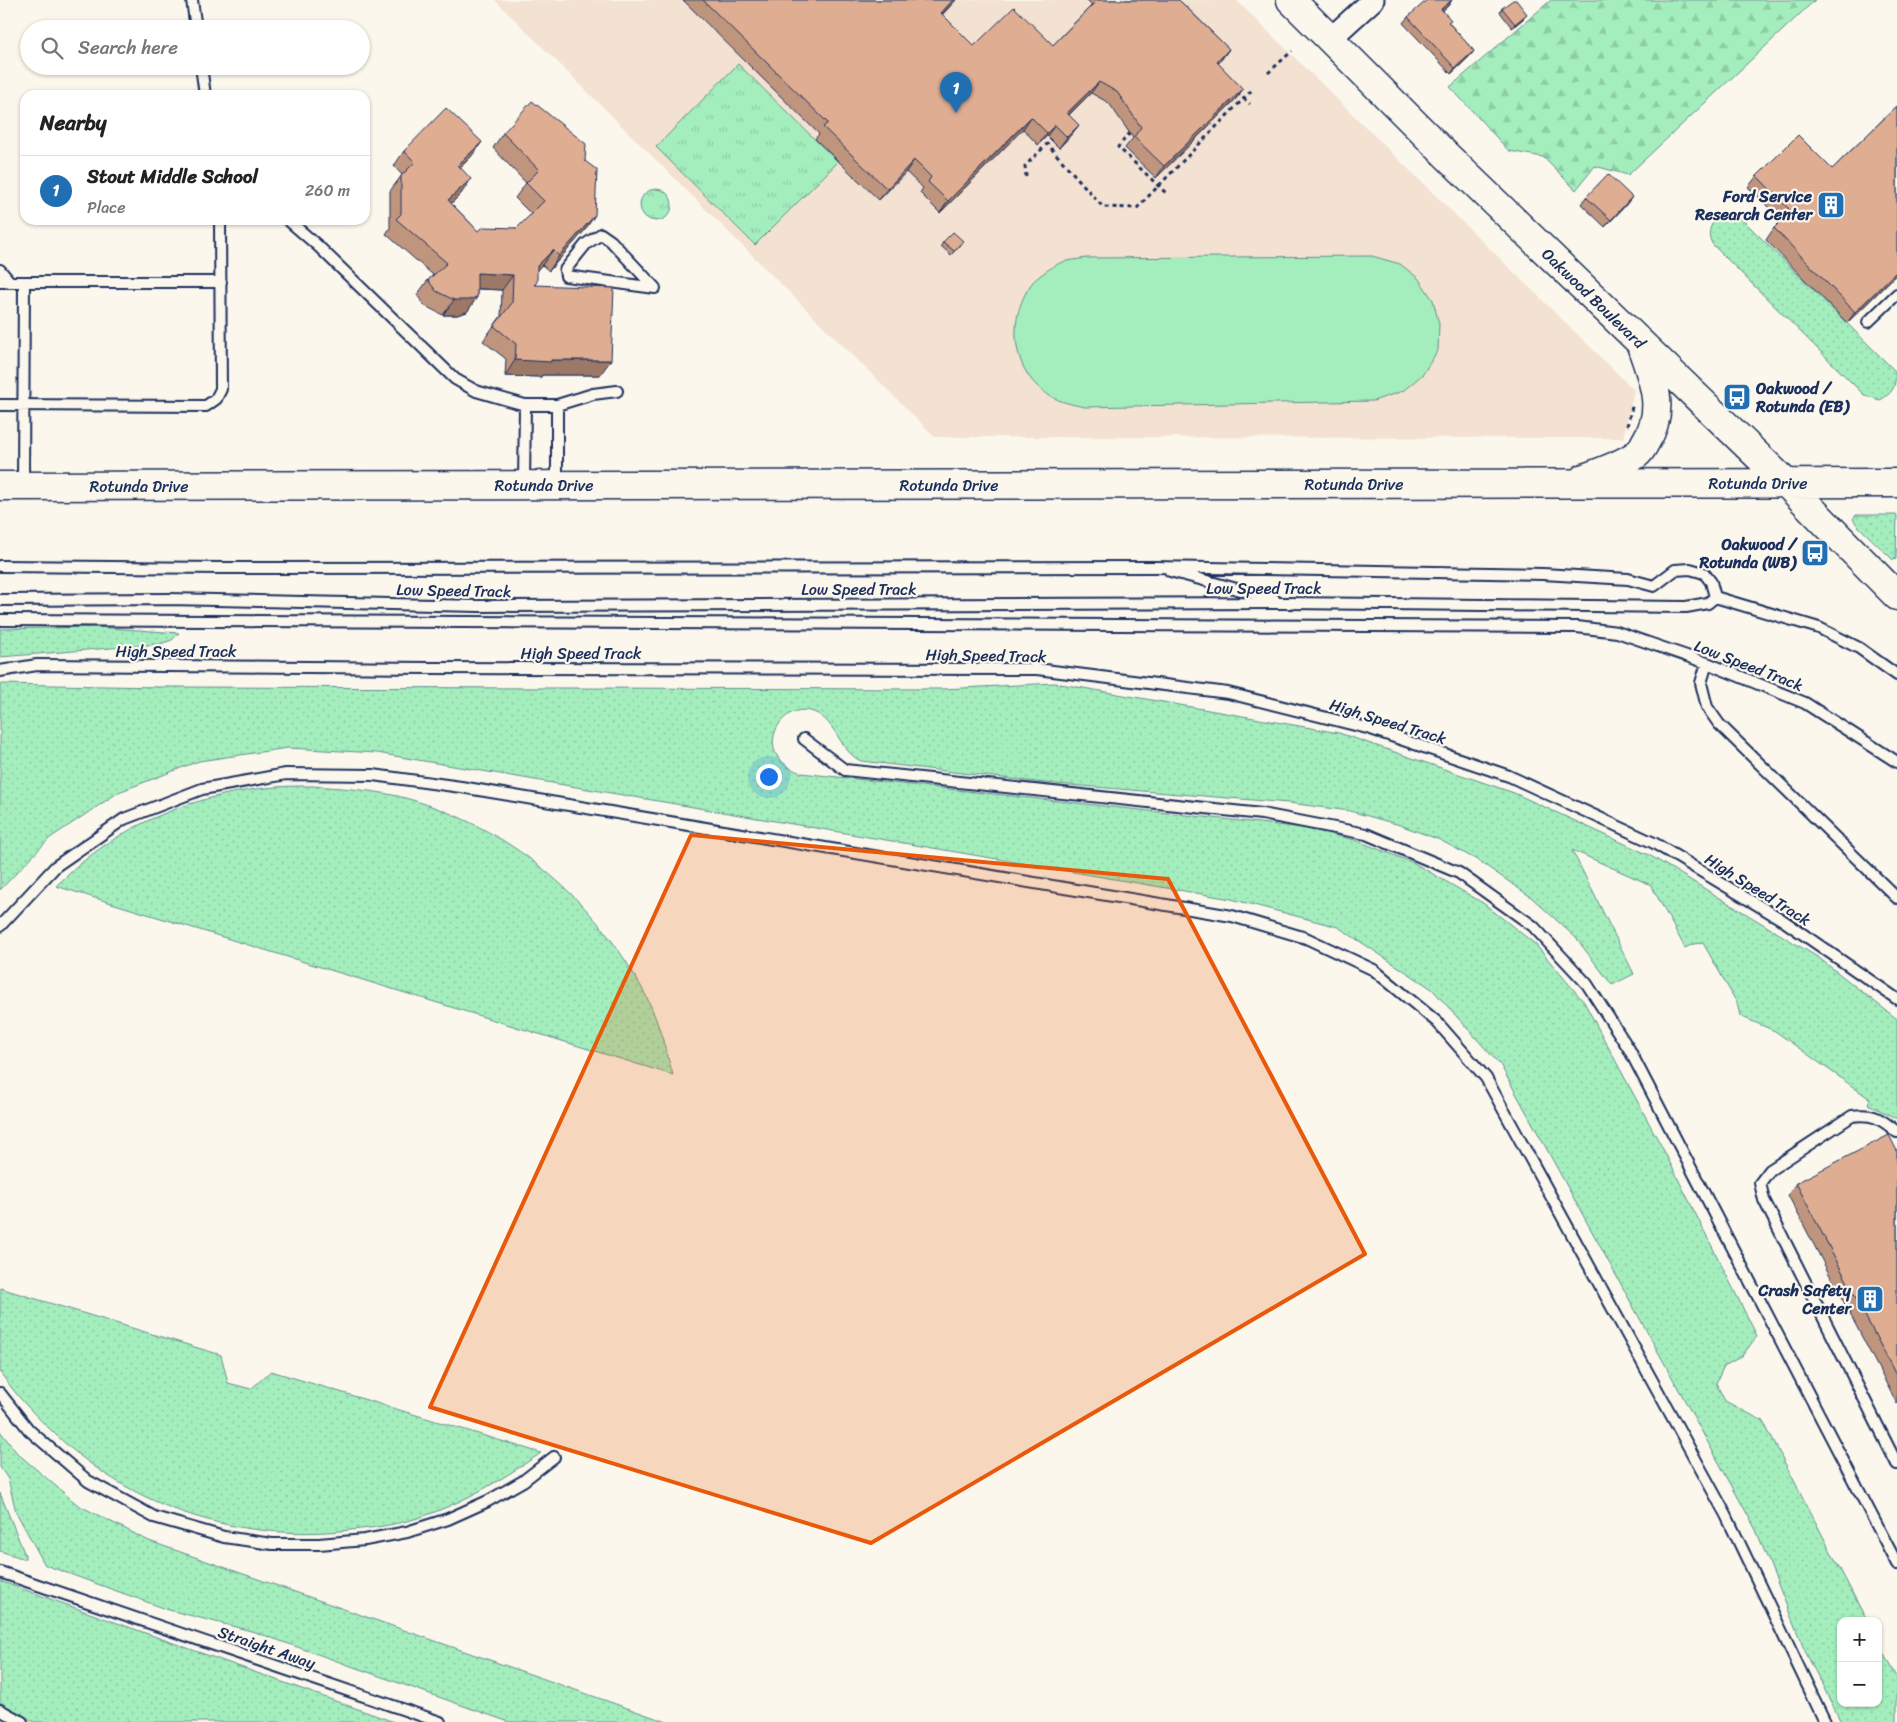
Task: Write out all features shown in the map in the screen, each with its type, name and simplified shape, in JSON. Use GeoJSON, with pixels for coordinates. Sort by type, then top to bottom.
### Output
{"type":"FeatureCollection","features":[{"type":"Feature","properties":{"kind":"main road","name":"Oakwood Boulevard"},"geometry":{"type":"LineString","coordinates":[[1291,0],[1455,164],[1786,483],[1897,596]]}},
{"type":"Feature","properties":{"kind":"main road"},"geometry":{"type":"LineString","coordinates":[[1568,484],[1607,469],[1638,454],[1654,427],[1656,387],[1639,342]]}},
{"type":"Feature","properties":{"kind":"main road","name":"Rotunda Drive"},"geometry":{"type":"LineString","coordinates":[[12,486],[1897,483]]}},
{"type":"Feature","properties":{"kind":"street"},"geometry":{"type":"LineString","coordinates":[[1330,39],[1373,0]]}},
{"type":"Feature","properties":{"kind":"lane"},"geometry":{"type":"LineString","coordinates":[[192,0],[195,20]]}},
{"type":"Feature","properties":{"kind":"lane"},"geometry":{"type":"LineString","coordinates":[[202,75],[204,90]]}},
{"type":"Feature","properties":{"kind":"lane"},"geometry":{"type":"LineString","coordinates":[[0,405],[206,406],[216,399],[222,389],[220,225]]}},
{"type":"Feature","properties":{"kind":"lane"},"geometry":{"type":"LineString","coordinates":[[294,225],[318,246],[455,379],[481,393],[525,405],[557,405],[593,394],[617,391]]}},
{"type":"Feature","properties":{"kind":"lane"},"geometry":{"type":"LineString","coordinates":[[601,234],[611,241],[655,288],[566,276],[565,270],[586,244],[601,234]]}},
{"type":"Feature","properties":{"kind":"lane"},"geometry":{"type":"LineString","coordinates":[[0,270],[5,282],[221,282]]}},
{"type":"Feature","properties":{"kind":"lane"},"geometry":{"type":"LineString","coordinates":[[12,486],[23,405],[24,282]]}},
{"type":"Feature","properties":{"kind":"lane"},"geometry":{"type":"LineString","coordinates":[[1868,322],[1897,294]]}},
{"type":"Feature","properties":{"kind":"lane"},"geometry":{"type":"LineString","coordinates":[[524,484],[525,405]]}},
{"type":"Feature","properties":{"kind":"lane"},"geometry":{"type":"LineString","coordinates":[[557,405],[557,485]]}},
{"type":"Feature","properties":{"kind":"lane"},"geometry":{"type":"LineString","coordinates":[[0,566],[221,568],[1154,567],[1542,574],[1628,579],[1654,586],[1675,570],[1690,569],[1704,573],[1711,582],[1715,596],[1819,628],[1860,648],[1897,675]]}},
{"type":"Feature","properties":{"kind":"lane"},"geometry":{"type":"LineString","coordinates":[[1154,567],[1286,603]]}},
{"type":"Feature","properties":{"kind":"lane","name":"Low Speed Track"},"geometry":{"type":"LineString","coordinates":[[0,600],[169,599],[478,606],[1286,603],[1686,607],[1708,603],[1715,596]]}},
{"type":"Feature","properties":{"kind":"lane","name":"Low Speed Track"},"geometry":{"type":"LineString","coordinates":[[0,620],[1577,627],[1617,632],[1707,663],[1805,703],[1897,762]]}},
{"type":"Feature","properties":{"kind":"lane"},"geometry":{"type":"LineString","coordinates":[[1707,663],[1701,683],[1707,707],[1719,724],[1897,898]]}},
{"type":"Feature","properties":{"kind":"lane","name":"High Speed Track"},"geometry":{"type":"LineString","coordinates":[[0,671],[37,665],[1037,669],[1228,693],[1371,729],[1509,776],[1654,843],[1782,919],[1897,1000]]}},
{"type":"Feature","properties":{"kind":"lane"},"geometry":{"type":"LineString","coordinates":[[804,739],[845,770],[1262,814],[1366,834],[1459,873],[1533,926],[1587,984],[1628,1049],[1897,1564]]}},
{"type":"Feature","properties":{"kind":"lane"},"geometry":{"type":"LineString","coordinates":[[0,926],[56,866],[124,819],[202,789],[286,774],[306,774],[373,775],[461,787],[1232,916],[1306,938],[1374,970],[1437,1022],[1486,1078],[1726,1515],[1825,1722]]}},
{"type":"Feature","properties":{"kind":"lane"},"geometry":{"type":"LineString","coordinates":[[1897,1132],[1880,1118],[1866,1114],[1852,1116],[1770,1170],[1760,1183],[1764,1200],[1897,1464]]}},
{"type":"Feature","properties":{"kind":"lane"},"geometry":{"type":"LineString","coordinates":[[0,1393],[28,1430],[88,1481],[154,1517],[224,1537],[272,1544],[319,1544],[365,1540],[407,1532],[448,1519],[488,1501],[523,1481],[554,1457]]}},
{"type":"Feature","properties":{"kind":"lane","name":"Straight Away"},"geometry":{"type":"LineString","coordinates":[[0,1565],[84,1601]]}},
{"type":"Feature","properties":{"kind":"lane","name":"Straight Away"},"geometry":{"type":"LineString","coordinates":[[0,1572],[440,1722]]}},
{"type":"Feature","properties":{"kind":"lane"},"geometry":{"type":"LineString","coordinates":[[0,1710],[22,1722]]}},
{"type":"Feature","properties":{"kind":"path"},"geometry":{"type":"LineString","coordinates":[[1268,73],[1292,51]]}},
{"type":"Feature","properties":{"kind":"path"},"geometry":{"type":"LineString","coordinates":[[1231,87],[1250,104]]}},
{"type":"Feature","properties":{"kind":"path"},"geometry":{"type":"LineString","coordinates":[[1026,177],[1024,166],[1047,144],[1103,207],[1137,208],[1252,90]]}},
{"type":"Feature","properties":{"kind":"path"},"geometry":{"type":"LineString","coordinates":[[1130,133],[1118,147],[1168,195]]}},
{"type":"Feature","properties":{"kind":"path"},"geometry":{"type":"LineString","coordinates":[[1626,429],[1633,400]]}},
{"type":"Feature","properties":{"kind":"highlighted area"},"geometry":{"type":"Polygon","coordinates":[[[691,835],[1168,879],[1365,1254],[871,1543],[430,1407],[691,835]]]}},
{"type":"Feature","properties":{"kind":"shaded area"},"geometry":{"type":"Polygon","coordinates":[[[495,0],[1236,0],[1634,390],[1623,438],[935,437],[495,0]]]}},
{"type":"Feature","properties":{"kind":"green space"},"geometry":{"type":"Polygon","coordinates":[[[1551,0],[1815,0],[1628,175],[1595,166],[1576,190],[1543,157],[1509,151],[1450,87],[1551,0]]]}},
{"type":"Feature","properties":{"kind":"green space"},"geometry":{"type":"Polygon","coordinates":[[[738,64],[838,162],[755,245],[656,147],[738,64]]]}},
{"type":"Feature","properties":{"kind":"green space"},"geometry":{"type":"Polygon","coordinates":[[[656,189],[667,194],[672,205],[667,216],[656,221],[645,216],[640,205],[645,194],[656,189]]]}},
{"type":"Feature","properties":{"kind":"green space"},"geometry":{"type":"Polygon","coordinates":[[[1727,214],[1742,219],[1895,371],[1893,389],[1888,395],[1880,400],[1864,395],[1713,245],[1709,233],[1711,226],[1718,216],[1727,214]]]}},
{"type":"Feature","properties":{"kind":"green space"},"geometry":{"type":"Polygon","coordinates":[[[1372,256],[1400,264],[1418,278],[1433,300],[1439,324],[1438,350],[1423,374],[1403,391],[1373,401],[1085,407],[1058,400],[1043,391],[1024,368],[1019,354],[1016,340],[1016,325],[1024,296],[1037,278],[1059,263],[1086,258],[1372,256]]]}},
{"type":"Feature","properties":{"kind":"green space"},"geometry":{"type":"Polygon","coordinates":[[[1856,515],[1897,515],[1896,559],[1893,560],[1858,526],[1853,519],[1856,515]]]}},
{"type":"Feature","properties":{"kind":"green space"},"geometry":{"type":"Polygon","coordinates":[[[96,627],[179,633],[172,640],[160,644],[0,657],[0,629],[96,627]]]}},
{"type":"Feature","properties":{"kind":"green space"},"geometry":{"type":"Polygon","coordinates":[[[1055,683],[1339,733],[1514,793],[1649,855],[1819,958],[1897,1019],[1897,1119],[1868,1104],[1870,1099],[1775,1031],[1740,1016],[1737,1003],[1703,943],[1693,944],[1685,948],[1651,885],[1572,850],[1634,974],[1612,985],[1576,938],[1531,897],[1479,861],[1440,840],[1400,825],[1350,811],[1289,803],[1045,783],[861,761],[847,750],[826,720],[819,714],[810,711],[800,710],[791,713],[784,718],[774,735],[775,753],[788,767],[801,773],[1305,828],[1355,840],[1414,863],[1483,903],[1535,944],[1584,1002],[1664,1151],[1757,1336],[1742,1356],[1724,1366],[1716,1383],[1725,1401],[1763,1421],[1865,1617],[1837,1617],[1837,1707],[1882,1707],[1882,1649],[1897,1677],[1897,1722],[1841,1722],[1804,1649],[1756,1530],[1501,1066],[1432,989],[1338,927],[1231,899],[377,753],[288,748],[199,761],[119,792],[50,838],[0,890],[0,684],[159,687],[944,689],[1055,683]]]}},
{"type":"Feature","properties":{"kind":"green space"},"geometry":{"type":"Polygon","coordinates":[[[312,786],[385,793],[445,811],[479,827],[512,846],[542,868],[570,893],[596,921],[619,951],[650,1005],[673,1075],[56,886],[86,859],[109,842],[151,819],[173,810],[196,802],[243,791],[277,787],[312,786]]]}},
{"type":"Feature","properties":{"kind":"green space"},"geometry":{"type":"Polygon","coordinates":[[[0,1288],[221,1355],[228,1383],[251,1389],[271,1371],[541,1453],[470,1496],[424,1516],[387,1525],[311,1533],[235,1526],[199,1517],[163,1505],[129,1488],[97,1468],[66,1444],[21,1400],[0,1371],[0,1288]]]}},
{"type":"Feature","properties":{"kind":"green space"},"geometry":{"type":"Polygon","coordinates":[[[0,1431],[17,1453],[78,1505],[149,1541],[667,1722],[509,1722],[255,1632],[169,1610],[45,1565],[16,1512],[8,1479],[0,1467],[0,1431]]]}},
{"type":"Feature","properties":{"kind":"green space"},"geometry":{"type":"Polygon","coordinates":[[[0,1493],[25,1555],[25,1559],[0,1551],[0,1493]]]}},
{"type":"Feature","properties":{"kind":"green space"},"geometry":{"type":"Polygon","coordinates":[[[0,1581],[394,1722],[34,1722],[0,1703],[0,1581]]]}},
{"type":"Feature","properties":{"kind":"building"},"geometry":{"type":"Polygon","coordinates":[[[703,0],[953,0],[941,13],[974,46],[1014,7],[1053,45],[1097,0],[1179,0],[1229,49],[1217,62],[1243,89],[1164,166],[1134,137],[1141,127],[1117,92],[1099,82],[1067,113],[1079,125],[1067,137],[1055,125],[1047,133],[1031,117],[948,201],[928,182],[931,177],[914,160],[887,189],[823,127],[828,123],[703,0]]]}},
{"type":"Feature","properties":{"kind":"building"},"geometry":{"type":"Polygon","coordinates":[[[1427,0],[1452,0],[1441,9],[1451,20],[1448,22],[1474,51],[1455,68],[1408,17],[1427,0]]]}},
{"type":"Feature","properties":{"kind":"building"},"geometry":{"type":"Polygon","coordinates":[[[1516,0],[1527,14],[1515,24],[1502,8],[1516,0]]]}},
{"type":"Feature","properties":{"kind":"building"},"geometry":{"type":"Polygon","coordinates":[[[532,101],[586,144],[585,161],[597,170],[595,215],[559,256],[553,250],[537,266],[537,282],[534,285],[614,288],[611,360],[551,360],[551,362],[515,360],[516,344],[494,326],[512,303],[513,275],[477,273],[477,297],[468,300],[454,300],[436,291],[428,280],[447,263],[396,219],[401,214],[401,176],[415,162],[404,151],[446,108],[482,142],[458,165],[471,179],[448,200],[478,231],[484,227],[517,228],[544,201],[526,183],[539,170],[503,133],[532,101]]]}},
{"type":"Feature","properties":{"kind":"building","name":"Ford Service Research Center"},"geometry":{"type":"Polygon","coordinates":[[[1897,106],[1897,271],[1855,312],[1774,228],[1791,211],[1757,176],[1798,135],[1832,169],[1897,106]]]}},
{"type":"Feature","properties":{"kind":"building"},"geometry":{"type":"Polygon","coordinates":[[[1608,174],[1632,197],[1611,220],[1586,197],[1608,174]]]}},
{"type":"Feature","properties":{"kind":"building"},"geometry":{"type":"Polygon","coordinates":[[[953,232],[963,241],[954,251],[943,242],[953,232]]]}},
{"type":"Feature","properties":{"kind":"building","name":"Crash Safety Center"},"geometry":{"type":"Polygon","coordinates":[[[1889,1135],[1897,1151],[1897,1377],[1796,1183],[1889,1135]]]}},
{"type":"Feature","properties":{"kind":"place","name":"Stout Middle School"},"geometry":{"type":"Point","coordinates":[956,113]}},
{"type":"Feature","properties":{"kind":"place","name":"Ford Service Research Center"},"geometry":{"type":"Point","coordinates":[1831,205]}},
{"type":"Feature","properties":{"kind":"place","name":"Oakwood / Rotunda (EB)"},"geometry":{"type":"Point","coordinates":[1737,397]}},
{"type":"Feature","properties":{"kind":"place","name":"Oakwood / Rotunda (WB)"},"geometry":{"type":"Point","coordinates":[1815,553]}},
{"type":"Feature","properties":{"kind":"place","name":"Crash Safety Center"},"geometry":{"type":"Point","coordinates":[1870,1299]}}]}
